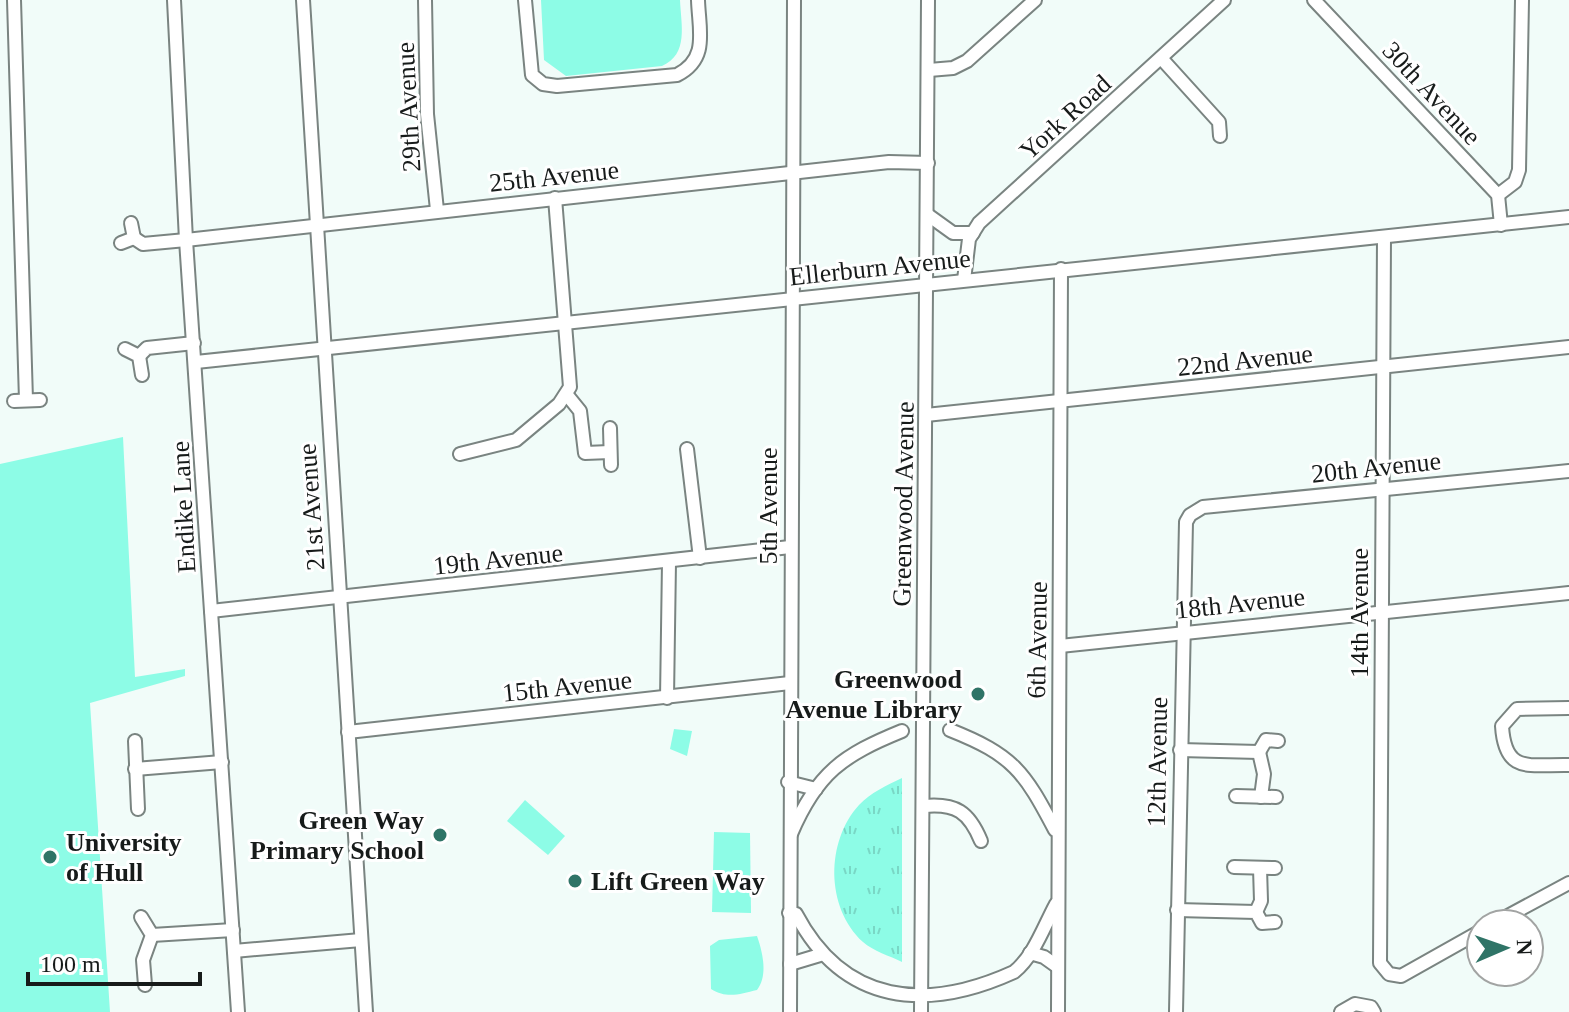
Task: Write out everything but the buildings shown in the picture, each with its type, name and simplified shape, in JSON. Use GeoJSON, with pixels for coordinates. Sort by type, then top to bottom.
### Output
{"type":"FeatureCollection","features":[{"type":"Feature","properties":{"kind":"street"},"geometry":{"type":"LineString","coordinates":[[14,0],[27,400]]}},
{"type":"Feature","properties":{"kind":"street","name":"Endike Lane"},"geometry":{"type":"LineString","coordinates":[[174,0],[186,240],[238,1012]]}},
{"type":"Feature","properties":{"kind":"street","name":"21st Avenue"},"geometry":{"type":"LineString","coordinates":[[303,0],[366,1012]]}},
{"type":"Feature","properties":{"kind":"street","name":"29th Avenue"},"geometry":{"type":"LineString","coordinates":[[425,0],[427,114],[437,210]]}},
{"type":"Feature","properties":{"kind":"street"},"geometry":{"type":"LineString","coordinates":[[525,0],[532,75],[543,84],[557,86],[677,75],[693,67],[700,53],[698,0]]}},
{"type":"Feature","properties":{"kind":"street","name":"5th Avenue"},"geometry":{"type":"LineString","coordinates":[[790,1012],[788,782],[794,0]]}},
{"type":"Feature","properties":{"kind":"street","name":"Greenwood Avenue"},"geometry":{"type":"LineString","coordinates":[[921,1011],[928,0]]}},
{"type":"Feature","properties":{"kind":"street"},"geometry":{"type":"LineString","coordinates":[[929,70],[953,68],[967,61],[1035,0]]}},
{"type":"Feature","properties":{"kind":"street","name":"York Road"},"geometry":{"type":"LineString","coordinates":[[973,233],[1224,0]]}},
{"type":"Feature","properties":{"kind":"street","name":"30th Avenue"},"geometry":{"type":"LineString","coordinates":[[1314,0],[1498,195]]}},
{"type":"Feature","properties":{"kind":"street"},"geometry":{"type":"LineString","coordinates":[[1501,225],[1498,195],[1515,182],[1519,170],[1522,0]]}},
{"type":"Feature","properties":{"kind":"street"},"geometry":{"type":"LineString","coordinates":[[1161,58],[1219,122],[1220,136]]}},
{"type":"Feature","properties":{"kind":"street","name":"25th Avenue"},"geometry":{"type":"LineString","coordinates":[[134,238],[143,244],[186,240],[315,223],[889,162],[928,163]]}},
{"type":"Feature","properties":{"kind":"street"},"geometry":{"type":"LineString","coordinates":[[460,454],[516,440],[567,395],[570,376],[555,198]]}},
{"type":"Feature","properties":{"kind":"street"},"geometry":{"type":"LineString","coordinates":[[928,215],[953,233],[973,233],[965,256],[964,280]]}},
{"type":"Feature","properties":{"kind":"street","name":"Ellerburn Avenue"},"geometry":{"type":"LineString","coordinates":[[196,362],[1569,217]]}},
{"type":"Feature","properties":{"kind":"street"},"geometry":{"type":"LineString","coordinates":[[121,243],[134,238],[131,223]]}},
{"type":"Feature","properties":{"kind":"street","name":"14th Avenue"},"geometry":{"type":"LineString","coordinates":[[1384,238],[1380,963],[1389,974],[1401,976],[1465,940]]}},
{"type":"Feature","properties":{"kind":"street","name":"6th Avenue"},"geometry":{"type":"LineString","coordinates":[[1058,1012],[1061,269]]}},
{"type":"Feature","properties":{"kind":"street"},"geometry":{"type":"LineString","coordinates":[[139,356],[147,348],[194,343]]}},
{"type":"Feature","properties":{"kind":"street","name":"22nd Avenue"},"geometry":{"type":"LineString","coordinates":[[926,415],[1569,347]]}},
{"type":"Feature","properties":{"kind":"street"},"geometry":{"type":"LineString","coordinates":[[125,349],[139,356]]}},
{"type":"Feature","properties":{"kind":"street"},"geometry":{"type":"LineString","coordinates":[[139,356],[142,375]]}},
{"type":"Feature","properties":{"kind":"street"},"geometry":{"type":"LineString","coordinates":[[567,395],[580,411],[585,453],[610,452]]}},
{"type":"Feature","properties":{"kind":"street"},"geometry":{"type":"LineString","coordinates":[[610,428],[611,465]]}},
{"type":"Feature","properties":{"kind":"street"},"geometry":{"type":"LineString","coordinates":[[687,449],[700,558]]}},
{"type":"Feature","properties":{"kind":"street","name":"20th Avenue"},"geometry":{"type":"LineString","coordinates":[[1190,515],[1203,507],[1569,471]]}},
{"type":"Feature","properties":{"kind":"street","name":"12th Avenue"},"geometry":{"type":"LineString","coordinates":[[1176,1012],[1182,631],[1186,522],[1190,515]]}},
{"type":"Feature","properties":{"kind":"street","name":"19th Avenue"},"geometry":{"type":"LineString","coordinates":[[211,611],[790,547]]}},
{"type":"Feature","properties":{"kind":"street"},"geometry":{"type":"LineString","coordinates":[[667,698],[669,562]]}},
{"type":"Feature","properties":{"kind":"street","name":"18th Avenue"},"geometry":{"type":"LineString","coordinates":[[1060,646],[1569,593]]}},
{"type":"Feature","properties":{"kind":"street","name":"15th Avenue"},"geometry":{"type":"LineString","coordinates":[[348,732],[790,683]]}},
{"type":"Feature","properties":{"kind":"street"},"geometry":{"type":"LineString","coordinates":[[1569,708],[1517,709],[1502,726],[1504,750],[1510,759],[1521,764],[1569,765]]}},
{"type":"Feature","properties":{"kind":"street"},"geometry":{"type":"LineString","coordinates":[[950,730],[991,746],[1026,776],[1057,832]]}},
{"type":"Feature","properties":{"kind":"street"},"geometry":{"type":"LineString","coordinates":[[788,840],[816,789],[836,765],[856,749],[902,731]]}},
{"type":"Feature","properties":{"kind":"street"},"geometry":{"type":"LineString","coordinates":[[1261,797],[1264,774],[1259,752],[1266,740],[1278,741]]}},
{"type":"Feature","properties":{"kind":"street"},"geometry":{"type":"LineString","coordinates":[[135,741],[138,809]]}},
{"type":"Feature","properties":{"kind":"street"},"geometry":{"type":"LineString","coordinates":[[1180,750],[1259,752]]}},
{"type":"Feature","properties":{"kind":"street"},"geometry":{"type":"LineString","coordinates":[[135,769],[222,762]]}},
{"type":"Feature","properties":{"kind":"street"},"geometry":{"type":"LineString","coordinates":[[1032,786],[1057,774]]}},
{"type":"Feature","properties":{"kind":"street"},"geometry":{"type":"LineString","coordinates":[[788,782],[816,789]]}},
{"type":"Feature","properties":{"kind":"street"},"geometry":{"type":"LineString","coordinates":[[1236,796],[1276,797]]}},
{"type":"Feature","properties":{"kind":"street"},"geometry":{"type":"LineString","coordinates":[[924,806],[944,805],[961,809],[973,821],[981,841]]}},
{"type":"Feature","properties":{"kind":"street"},"geometry":{"type":"LineString","coordinates":[[1234,867],[1275,868]]}},
{"type":"Feature","properties":{"kind":"street"},"geometry":{"type":"LineString","coordinates":[[1256,912],[1261,901],[1260,868]]}},
{"type":"Feature","properties":{"kind":"street"},"geometry":{"type":"LineString","coordinates":[[1523,908],[1569,883]]}},
{"type":"Feature","properties":{"kind":"street"},"geometry":{"type":"LineString","coordinates":[[789,913],[796,914],[820,955],[857,989],[895,1005],[921,1011],[971,997],[1015,971],[1030,953],[1057,901]]}},
{"type":"Feature","properties":{"kind":"street"},"geometry":{"type":"LineString","coordinates":[[1177,910],[1256,912]]}},
{"type":"Feature","properties":{"kind":"street"},"geometry":{"type":"LineString","coordinates":[[1256,912],[1262,923],[1275,922]]}},
{"type":"Feature","properties":{"kind":"street"},"geometry":{"type":"LineString","coordinates":[[141,917],[152,935]]}},
{"type":"Feature","properties":{"kind":"street"},"geometry":{"type":"LineString","coordinates":[[152,935],[233,930]]}},
{"type":"Feature","properties":{"kind":"street"},"geometry":{"type":"LineString","coordinates":[[145,985],[143,960],[152,935]]}},
{"type":"Feature","properties":{"kind":"street"},"geometry":{"type":"LineString","coordinates":[[234,951],[361,940]]}},
{"type":"Feature","properties":{"kind":"street"},"geometry":{"type":"LineString","coordinates":[[1030,953],[1044,957],[1058,967]]}},
{"type":"Feature","properties":{"kind":"street"},"geometry":{"type":"LineString","coordinates":[[790,964],[820,955]]}},
{"type":"Feature","properties":{"kind":"street"},"geometry":{"type":"LineString","coordinates":[[1341,1012],[1355,1004],[1373,1010]]}},
{"type":"Feature","properties":{"kind":"green space"},"geometry":{"type":"Polygon","coordinates":[[[541,0],[680,0],[680,46],[671,61],[662,66],[566,76],[544,60],[541,0]]]}},
{"type":"Feature","properties":{"kind":"green space","name":"University of Hull"},"geometry":{"type":"Polygon","coordinates":[[[123,437],[135,677],[185,669],[185,676],[90,703],[110,1012],[0,1012],[0,464],[123,437]]]}},
{"type":"Feature","properties":{"kind":"green space"},"geometry":{"type":"Polygon","coordinates":[[[674,729],[692,731],[687,756],[670,749],[674,729]]]}},
{"type":"Feature","properties":{"kind":"green space"},"geometry":{"type":"Polygon","coordinates":[[[902,778],[902,962],[867,945],[851,928],[836,893],[834,874],[840,837],[848,820],[868,797],[902,778]]]}},
{"type":"Feature","properties":{"kind":"green space"},"geometry":{"type":"Polygon","coordinates":[[[525,800],[565,836],[548,855],[507,821],[525,800]]]}},
{"type":"Feature","properties":{"kind":"green space"},"geometry":{"type":"Polygon","coordinates":[[[714,832],[750,833],[751,913],[712,912],[714,832]]]}},
{"type":"Feature","properties":{"kind":"green space"},"geometry":{"type":"Polygon","coordinates":[[[757,936],[763,971],[757,990],[728,995],[711,989],[710,946],[719,940],[757,936]]]}},
{"type":"Feature","properties":{"kind":"place","name":"Greenwood Avenue Library"},"geometry":{"type":"Point","coordinates":[978,694]}},
{"type":"Feature","properties":{"kind":"place","name":"Green Way Primary School"},"geometry":{"type":"Point","coordinates":[440,835]}},
{"type":"Feature","properties":{"kind":"place","name":"University of Hull"},"geometry":{"type":"Point","coordinates":[50,857]}},
{"type":"Feature","properties":{"kind":"place","name":"Lift Green Way"},"geometry":{"type":"Point","coordinates":[575,881]}}]}
